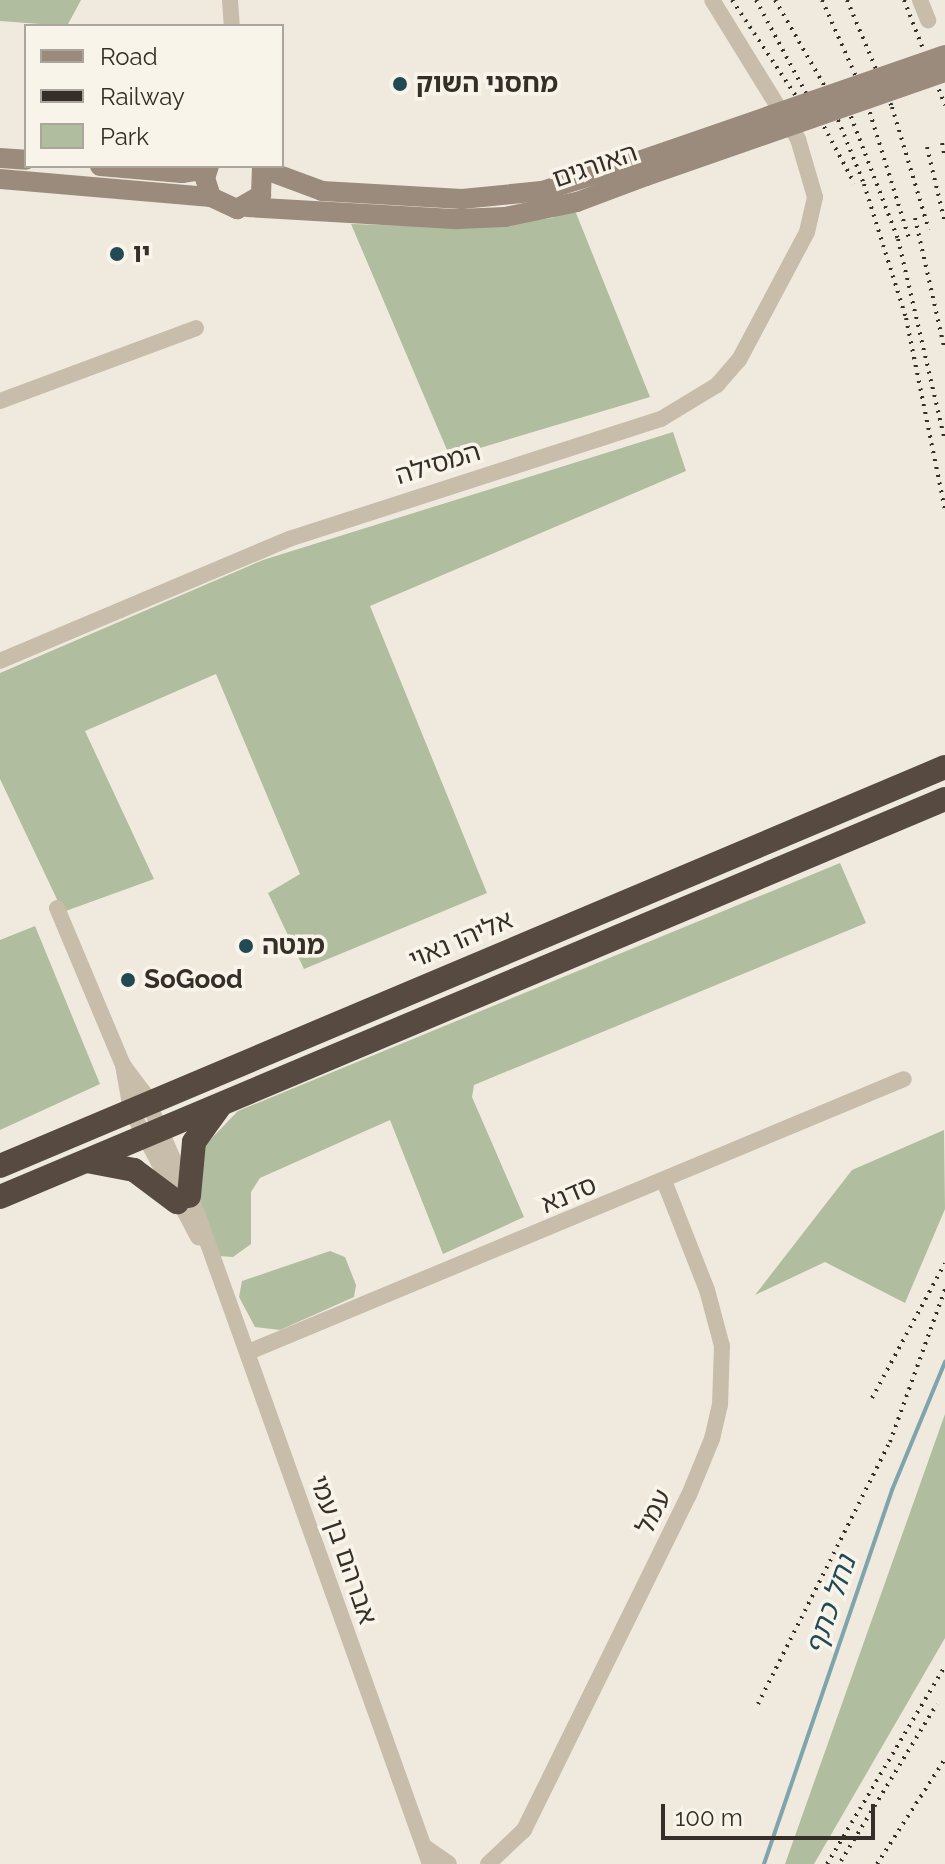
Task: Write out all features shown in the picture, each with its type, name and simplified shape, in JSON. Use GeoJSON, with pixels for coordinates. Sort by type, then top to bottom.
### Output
{"type":"FeatureCollection","features":[{"type":"Feature","properties":{"kind":"highway","name":"אליהו נאוי"},"geometry":{"type":"LineString","coordinates":[[0,1166],[945,767]]}},
{"type":"Feature","properties":{"kind":"highway"},"geometry":{"type":"LineString","coordinates":[[0,1197],[945,799]]}},
{"type":"Feature","properties":{"kind":"highway"},"geometry":{"type":"LineString","coordinates":[[81,1162],[101,1160],[134,1170],[183,1199],[194,1142],[224,1102]]}},
{"type":"Feature","properties":{"kind":"street"},"geometry":{"type":"LineString","coordinates":[[230,0],[232,24]]}},
{"type":"Feature","properties":{"kind":"street","name":"המסילה"},"geometry":{"type":"LineString","coordinates":[[0,661],[303,534],[681,409],[733,369],[810,224],[814,188],[803,149],[712,0]]}},
{"type":"Feature","properties":{"kind":"street"},"geometry":{"type":"LineString","coordinates":[[920,0],[928,20]]}},
{"type":"Feature","properties":{"kind":"street","name":"האורגים"},"geometry":{"type":"LineString","coordinates":[[211,197],[227,208],[458,219],[505,217],[577,202],[642,168],[945,55]]}},
{"type":"Feature","properties":{"kind":"street","name":"האורגים"},"geometry":{"type":"LineString","coordinates":[[262,168],[322,191],[462,199],[542,191],[642,168],[945,72]]}},
{"type":"Feature","properties":{"kind":"street"},"geometry":{"type":"LineString","coordinates":[[0,158],[24,160]]}},
{"type":"Feature","properties":{"kind":"street"},"geometry":{"type":"LineString","coordinates":[[0,179],[211,197],[208,168],[182,173],[123,168]]}},
{"type":"Feature","properties":{"kind":"street"},"geometry":{"type":"LineString","coordinates":[[247,207],[264,187],[262,168]]}},
{"type":"Feature","properties":{"kind":"street"},"geometry":{"type":"LineString","coordinates":[[0,401],[196,328]]}},
{"type":"Feature","properties":{"kind":"street","name":"אברהם בן עמי"},"geometry":{"type":"LineString","coordinates":[[57,908],[140,1106],[219,1273],[251,1351],[430,1864]]}},
{"type":"Feature","properties":{"kind":"street","name":"סדנא"},"geometry":{"type":"LineString","coordinates":[[251,1351],[904,1079]]}},
{"type":"Feature","properties":{"kind":"street","name":"עמל"},"geometry":{"type":"LineString","coordinates":[[506,1864],[689,1495],[720,1405],[722,1346],[717,1320],[664,1181]]}},
{"type":"Feature","properties":{"kind":"street"},"geometry":{"type":"LineString","coordinates":[[421,1843],[449,1864]]}},
{"type":"Feature","properties":{"kind":"street","name":"עמל"},"geometry":{"type":"LineString","coordinates":[[488,1864],[513,1845]]}},
{"type":"Feature","properties":{"kind":"green space"},"geometry":{"type":"Polygon","coordinates":[[[0,0],[81,0],[68,24],[0,21],[0,0]]]}},
{"type":"Feature","properties":{"kind":"green space"},"geometry":{"type":"Polygon","coordinates":[[[574,208],[650,397],[450,457],[351,224],[476,228],[552,218],[574,208]]]}},
{"type":"Feature","properties":{"kind":"green space"},"geometry":{"type":"Polygon","coordinates":[[[673,432],[686,471],[370,606],[487,893],[304,969],[268,893],[300,874],[216,674],[85,731],[154,879],[63,912],[0,779],[0,673],[263,560],[673,432]]]}},
{"type":"Feature","properties":{"kind":"green space"},"geometry":{"type":"Polygon","coordinates":[[[840,863],[866,923],[474,1085],[472,1097],[524,1217],[443,1254],[390,1120],[260,1178],[251,1192],[251,1244],[233,1257],[218,1256],[194,1185],[206,1144],[238,1111],[840,863]]]}},
{"type":"Feature","properties":{"kind":"green space"},"geometry":{"type":"Polygon","coordinates":[[[35,926],[100,1084],[0,1130],[0,940],[35,926]]]}},
{"type":"Feature","properties":{"kind":"green space"},"geometry":{"type":"Polygon","coordinates":[[[944,1130],[945,1209],[905,1303],[825,1262],[755,1295],[852,1170],[944,1130]]]}},
{"type":"Feature","properties":{"kind":"green space"},"geometry":{"type":"Polygon","coordinates":[[[330,1251],[345,1257],[356,1285],[354,1297],[280,1330],[255,1327],[239,1297],[242,1281],[330,1251]]]}},
{"type":"Feature","properties":{"kind":"green space"},"geometry":{"type":"Polygon","coordinates":[[[945,1414],[945,1638],[814,1864],[785,1864],[945,1414]]]}},
{"type":"Feature","properties":{"kind":"waterway","name":"נחל כתף"},"geometry":{"type":"LineString","coordinates":[[764,1864],[892,1490],[945,1362]]}},
{"type":"Feature","properties":{"kind":"railway"},"geometry":{"type":"LineString","coordinates":[[732,0],[812,120]]}},
{"type":"Feature","properties":{"kind":"railway"},"geometry":{"type":"LineString","coordinates":[[756,0],[854,183]]}},
{"type":"Feature","properties":{"kind":"railway"},"geometry":{"type":"LineString","coordinates":[[775,0],[823,83],[864,184],[906,318],[945,510]]}},
{"type":"Feature","properties":{"kind":"railway"},"geometry":{"type":"LineString","coordinates":[[822,0],[865,97],[909,238]]}},
{"type":"Feature","properties":{"kind":"railway"},"geometry":{"type":"LineString","coordinates":[[847,0],[892,107],[929,230]]}},
{"type":"Feature","properties":{"kind":"railway"},"geometry":{"type":"LineString","coordinates":[[904,0],[945,105]]}},
{"type":"Feature","properties":{"kind":"railway"},"geometry":{"type":"LineString","coordinates":[[848,109],[898,239],[945,441]]}},
{"type":"Feature","properties":{"kind":"railway"},"geometry":{"type":"LineString","coordinates":[[942,143],[945,158]]}},
{"type":"Feature","properties":{"kind":"railway"},"geometry":{"type":"LineString","coordinates":[[927,147],[945,223]]}},
{"type":"Feature","properties":{"kind":"railway"},"geometry":{"type":"LineString","coordinates":[[915,218],[945,351]]}},
{"type":"Feature","properties":{"kind":"railway"},"geometry":{"type":"LineString","coordinates":[[872,1398],[945,1263]]}},
{"type":"Feature","properties":{"kind":"railway"},"geometry":{"type":"LineString","coordinates":[[758,1704],[890,1442],[945,1289]]}},
{"type":"Feature","properties":{"kind":"railway"},"geometry":{"type":"LineString","coordinates":[[827,1864],[945,1666]]}},
{"type":"Feature","properties":{"kind":"railway"},"geometry":{"type":"LineString","coordinates":[[841,1861],[937,1704]]}},
{"type":"Feature","properties":{"kind":"railway"},"geometry":{"type":"LineString","coordinates":[[877,1864],[945,1759]]}},
{"type":"Feature","properties":{"kind":"place","name":"מחסני השוק"},"geometry":{"type":"Point","coordinates":[400,84]}},
{"type":"Feature","properties":{"kind":"place","name":"יו"},"geometry":{"type":"Point","coordinates":[117,254]}},
{"type":"Feature","properties":{"kind":"place","name":"מנטה"},"geometry":{"type":"Point","coordinates":[246,946]}},
{"type":"Feature","properties":{"kind":"place","name":"SoGood"},"geometry":{"type":"Point","coordinates":[128,980]}}]}
